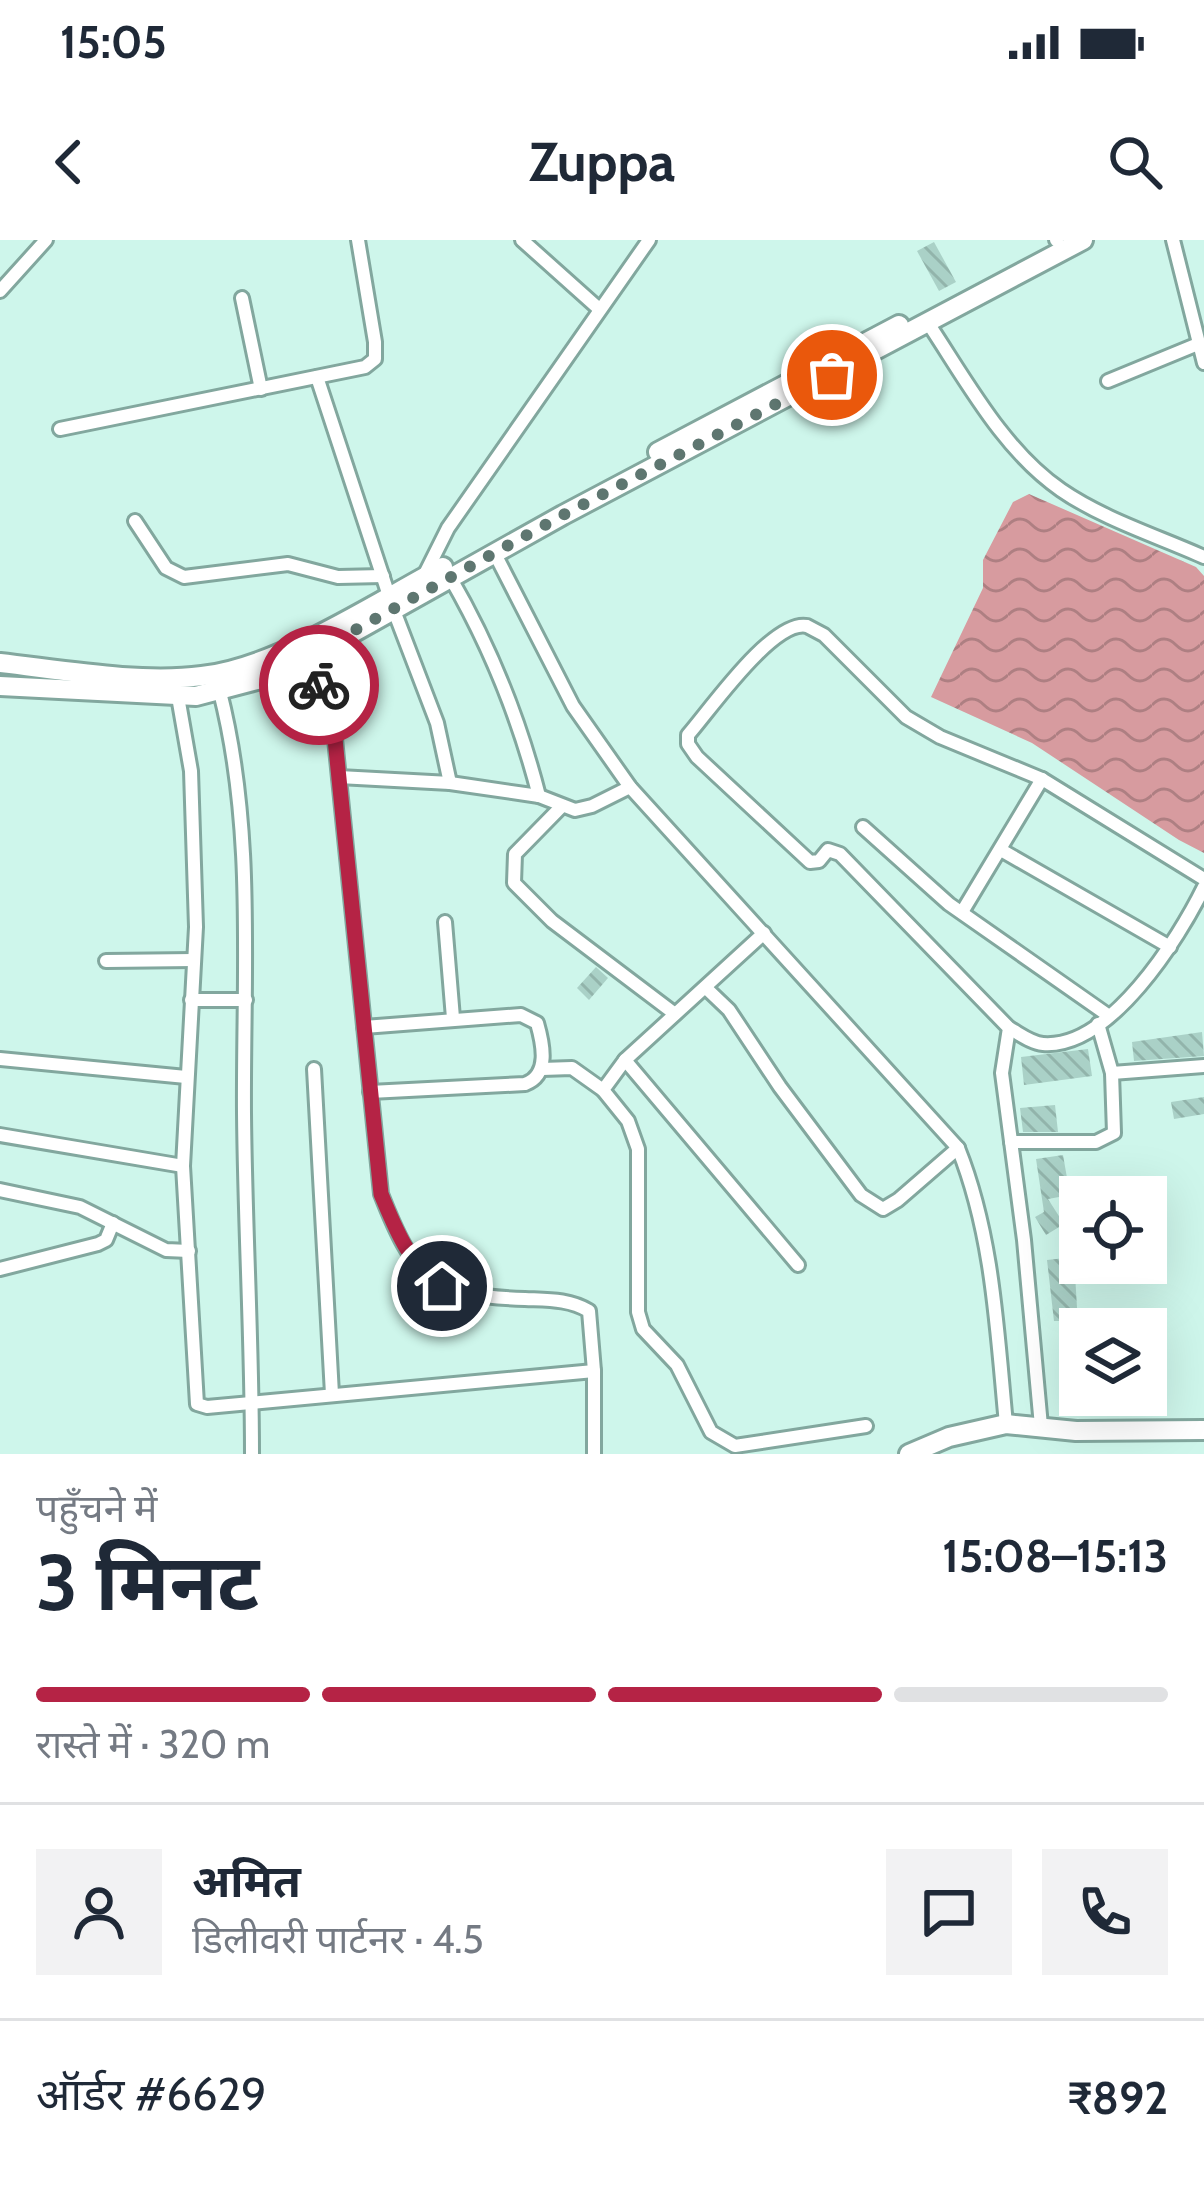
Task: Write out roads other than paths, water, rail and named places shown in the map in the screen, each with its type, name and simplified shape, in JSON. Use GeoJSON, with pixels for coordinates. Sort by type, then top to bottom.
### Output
{"type":"FeatureCollection","features":[{"type":"Feature","properties":{"kind":"main road"},"geometry":{"type":"LineString","coordinates":[[0,686],[176,686],[263,661],[1057,240]]}},
{"type":"Feature","properties":{"kind":"main road"},"geometry":{"type":"LineString","coordinates":[[0,663],[220,692],[308,656],[388,593],[450,577],[1083,240]]}},
{"type":"Feature","properties":{"kind":"main road"},"geometry":{"type":"LineString","coordinates":[[909,1454],[950,1437],[1006,1424],[1076,1431],[1204,1430]]}},
{"type":"Feature","properties":{"kind":"street"},"geometry":{"type":"LineString","coordinates":[[0,291],[46,240]]}},
{"type":"Feature","properties":{"kind":"street"},"geometry":{"type":"LineString","coordinates":[[60,429],[365,367],[375,358],[358,240]]}},
{"type":"Feature","properties":{"kind":"street"},"geometry":{"type":"LineString","coordinates":[[522,240],[598,308]]}},
{"type":"Feature","properties":{"kind":"street"},"geometry":{"type":"LineString","coordinates":[[424,577],[448,528],[649,240]]}},
{"type":"Feature","properties":{"kind":"street"},"geometry":{"type":"LineString","coordinates":[[1174,240],[1204,363]]}},
{"type":"Feature","properties":{"kind":"street"},"geometry":{"type":"LineString","coordinates":[[242,298],[261,389]]}},
{"type":"Feature","properties":{"kind":"street"},"geometry":{"type":"LineString","coordinates":[[928,323],[1004,433],[1039,472],[1089,506],[1204,557]]}},
{"type":"Feature","properties":{"kind":"street"},"geometry":{"type":"LineString","coordinates":[[1108,381],[1200,338]]}},
{"type":"Feature","properties":{"kind":"street"},"geometry":{"type":"LineString","coordinates":[[317,377],[388,593],[437,723],[450,783]]}},
{"type":"Feature","properties":{"kind":"street"},"geometry":{"type":"LineString","coordinates":[[135,520],[166,568],[184,577],[288,564],[388,593]]}},
{"type":"Feature","properties":{"kind":"street"},"geometry":{"type":"LineString","coordinates":[[494,552],[573,706],[630,787],[958,1148],[976,1193],[992,1284],[1006,1424]]}},
{"type":"Feature","properties":{"kind":"street"},"geometry":{"type":"LineString","coordinates":[[450,577],[490,653],[524,737],[539,796]]}},
{"type":"Feature","properties":{"kind":"street"},"geometry":{"type":"LineString","coordinates":[[808,626],[824,635],[906,717],[940,737],[1042,779],[1204,883],[1170,947],[1104,1020],[1051,1044],[1036,1044],[1009,1028],[840,854],[828,850],[819,861],[810,862],[697,757],[688,735],[773,637],[808,626]]}},
{"type":"Feature","properties":{"kind":"street"},"geometry":{"type":"LineString","coordinates":[[308,656],[334,729],[381,1194],[400,1242],[419,1270],[442,1286],[580,1306],[592,1318],[594,1454]]}},
{"type":"Feature","properties":{"kind":"street"},"geometry":{"type":"LineString","coordinates":[[176,686],[191,771],[194,960],[183,1166],[194,1398],[207,1407],[594,1371]]}},
{"type":"Feature","properties":{"kind":"street"},"geometry":{"type":"LineString","coordinates":[[220,692],[234,750],[246,911],[244,1128],[252,1454]]}},
{"type":"Feature","properties":{"kind":"street"},"geometry":{"type":"LineString","coordinates":[[339,777],[450,783],[539,796],[561,807],[592,806],[630,787]]}},
{"type":"Feature","properties":{"kind":"street"},"geometry":{"type":"LineString","coordinates":[[962,911],[1042,779]]}},
{"type":"Feature","properties":{"kind":"street"},"geometry":{"type":"LineString","coordinates":[[561,807],[515,854],[514,884],[552,921],[675,1014]]}},
{"type":"Feature","properties":{"kind":"street"},"geometry":{"type":"LineString","coordinates":[[863,827],[962,911],[1104,1020],[1114,1133],[1096,1142],[1011,1142]]}},
{"type":"Feature","properties":{"kind":"street"},"geometry":{"type":"LineString","coordinates":[[1001,850],[1170,947]]}},
{"type":"Feature","properties":{"kind":"street"},"geometry":{"type":"LineString","coordinates":[[445,922],[453,1018]]}},
{"type":"Feature","properties":{"kind":"street"},"geometry":{"type":"LineString","coordinates":[[603,1090],[625,1060],[764,933]]}},
{"type":"Feature","properties":{"kind":"street"},"geometry":{"type":"LineString","coordinates":[[106,961],[194,960]]}},
{"type":"Feature","properties":{"kind":"street"},"geometry":{"type":"LineString","coordinates":[[706,988],[729,1010],[780,1087],[873,1205],[883,1209],[898,1200],[958,1148]]}},
{"type":"Feature","properties":{"kind":"street"},"geometry":{"type":"LineString","coordinates":[[191,1000],[246,1000]]}},
{"type":"Feature","properties":{"kind":"street"},"geometry":{"type":"LineString","coordinates":[[364,1027],[521,1015],[537,1023],[542,1069],[535,1081],[519,1085],[370,1092]]}},
{"type":"Feature","properties":{"kind":"street"},"geometry":{"type":"LineString","coordinates":[[1009,1028],[1002,1073],[1040,1426]]}},
{"type":"Feature","properties":{"kind":"street"},"geometry":{"type":"LineString","coordinates":[[0,1058],[186,1077]]}},
{"type":"Feature","properties":{"kind":"street"},"geometry":{"type":"LineString","coordinates":[[625,1060],[798,1265]]}},
{"type":"Feature","properties":{"kind":"street"},"geometry":{"type":"LineString","coordinates":[[1112,1073],[1204,1066]]}},
{"type":"Feature","properties":{"kind":"street"},"geometry":{"type":"LineString","coordinates":[[542,1069],[572,1068],[603,1090],[628,1121],[638,1149],[638,1312],[643,1329],[676,1365],[711,1432],[735,1450],[866,1426]]}},
{"type":"Feature","properties":{"kind":"street"},"geometry":{"type":"LineString","coordinates":[[314,1069],[332,1394]]}},
{"type":"Feature","properties":{"kind":"street"},"geometry":{"type":"LineString","coordinates":[[0,1135],[183,1166]]}},
{"type":"Feature","properties":{"kind":"street"},"geometry":{"type":"LineString","coordinates":[[0,1190],[80,1208],[166,1250],[189,1251]]}},
{"type":"Feature","properties":{"kind":"street"},"geometry":{"type":"LineString","coordinates":[[0,1269],[98,1244],[106,1240],[113,1223]]}},
{"type":"Feature","properties":{"kind":"water"},"geometry":{"type":"Polygon","coordinates":[[[1029,494],[1196,567],[1204,576],[1204,853],[1032,743],[931,697],[983,588],[983,560],[1013,502],[1029,494]]]}}]}
